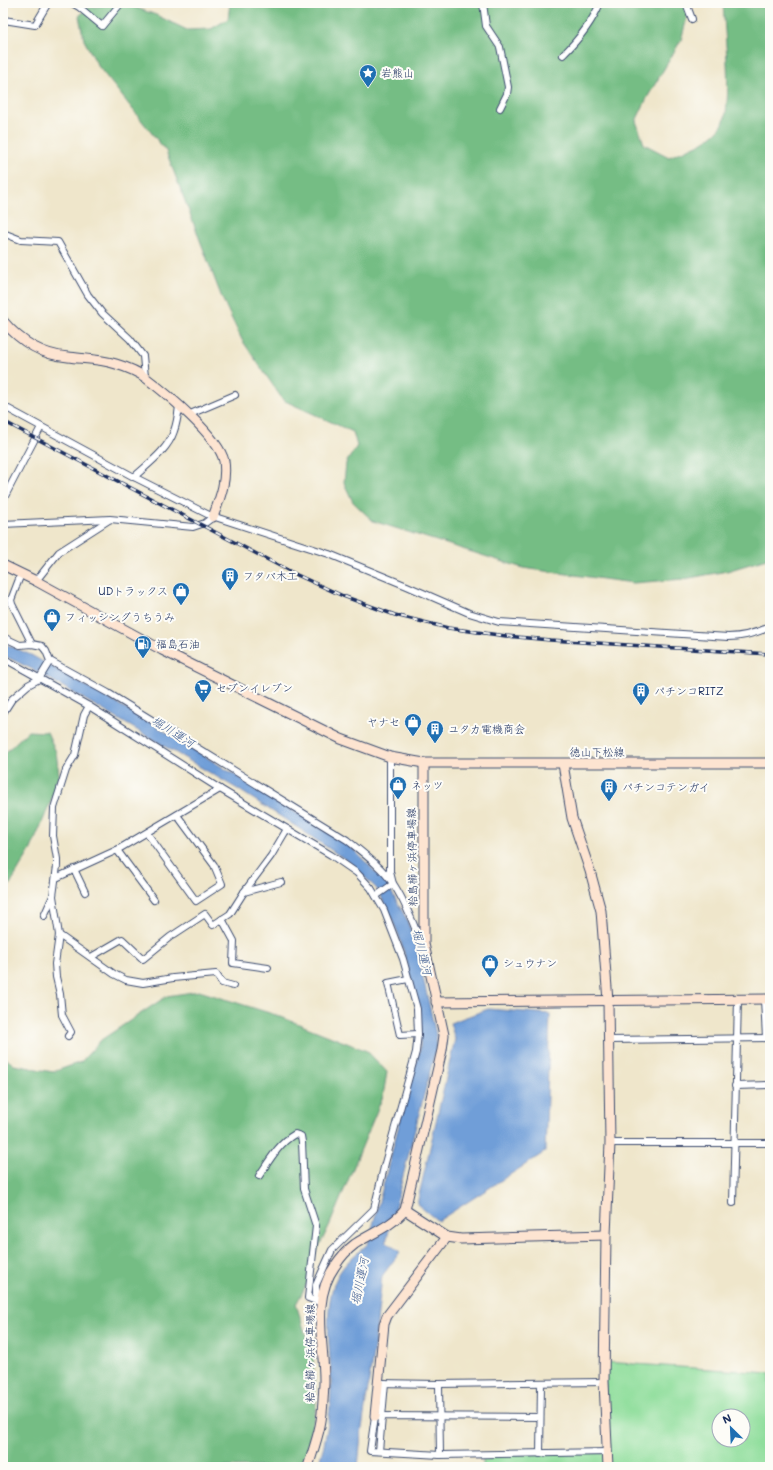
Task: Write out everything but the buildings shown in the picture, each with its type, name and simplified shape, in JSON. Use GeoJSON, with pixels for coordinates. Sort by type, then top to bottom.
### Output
{"type":"FeatureCollection","features":[{"type":"Feature","properties":{"kind":"street"},"geometry":{"type":"LineString","coordinates":[[4,20],[35,25],[48,3]]}},
{"type":"Feature","properties":{"kind":"street"},"geometry":{"type":"LineString","coordinates":[[72,3],[102,26],[122,3]]}},
{"type":"Feature","properties":{"kind":"street"},"geometry":{"type":"LineString","coordinates":[[483,3],[486,26],[500,47],[508,87],[507,94],[500,108]]}},
{"type":"Feature","properties":{"kind":"street"},"geometry":{"type":"LineString","coordinates":[[563,55],[576,42],[590,23],[600,3]]}},
{"type":"Feature","properties":{"kind":"street"},"geometry":{"type":"LineString","coordinates":[[686,3],[692,19]]}},
{"type":"Feature","properties":{"kind":"street"},"geometry":{"type":"LineString","coordinates":[[3,233],[21,240],[58,242],[88,295],[102,313],[130,339],[143,356],[145,377]]}},
{"type":"Feature","properties":{"kind":"street"},"geometry":{"type":"LineString","coordinates":[[3,321],[22,340],[33,348],[65,357],[98,360],[116,364],[130,368],[145,377],[179,406],[219,447],[224,459],[225,473],[222,492],[213,517],[205,523],[193,527],[110,519],[3,524]]}},
{"type":"Feature","properties":{"kind":"street"},"geometry":{"type":"LineString","coordinates":[[188,415],[235,395]]}},
{"type":"Feature","properties":{"kind":"street"},"geometry":{"type":"LineString","coordinates":[[3,406],[93,453],[134,477],[213,517],[329,554],[469,613],[499,622],[728,637],[741,637],[770,627]]}},
{"type":"Feature","properties":{"kind":"street"},"geometry":{"type":"LineString","coordinates":[[134,477],[153,460],[170,440],[174,432],[179,406]]}},
{"type":"Feature","properties":{"kind":"street"},"geometry":{"type":"LineString","coordinates":[[3,500],[41,427]]}},
{"type":"Feature","properties":{"kind":"street"},"geometry":{"type":"LineString","coordinates":[[36,581],[59,552],[110,519]]}},
{"type":"Feature","properties":{"kind":"street"},"geometry":{"type":"LineString","coordinates":[[3,565],[36,581],[162,650],[341,739],[390,757],[424,763]]}},
{"type":"Feature","properties":{"kind":"street"},"geometry":{"type":"LineString","coordinates":[[21,574],[11,600],[32,644]]}},
{"type":"Feature","properties":{"kind":"street"},"geometry":{"type":"LineString","coordinates":[[3,638],[20,645],[32,644],[42,646],[46,651],[49,662],[40,678],[28,685],[12,699],[3,713]]}},
{"type":"Feature","properties":{"kind":"street"},"geometry":{"type":"LineString","coordinates":[[3,658],[89,706],[331,855],[357,873],[377,896],[394,934],[403,959],[417,1009],[418,1034],[416,1052],[374,1209],[332,1250],[316,1285],[318,1302],[308,1298],[316,1226],[304,1189],[301,1136],[295,1134],[290,1137],[279,1148],[260,1176]]}},
{"type":"Feature","properties":{"kind":"street"},"geometry":{"type":"LineString","coordinates":[[49,662],[108,693],[347,840],[362,851],[381,869],[392,885],[405,905],[420,941],[424,944]]}},
{"type":"Feature","properties":{"kind":"street"},"geometry":{"type":"LineString","coordinates":[[44,916],[53,896],[56,878],[57,859],[53,836],[54,808],[66,770],[75,755],[84,715],[89,706]]}},
{"type":"Feature","properties":{"kind":"street"},"geometry":{"type":"LineString","coordinates":[[390,757],[390,872],[392,885]]}},
{"type":"Feature","properties":{"kind":"street","name":"徳山下松線"},"geometry":{"type":"LineString","coordinates":[[424,763],[563,764],[770,762]]}},
{"type":"Feature","properties":{"kind":"street","name":"粭島櫛ヶ浜停車場線"},"geometry":{"type":"LineString","coordinates":[[308,1467],[320,1425],[324,1385],[318,1302],[327,1277],[335,1265],[349,1250],[367,1237],[388,1225],[402,1213],[442,1050],[444,1035],[424,944],[424,763]]}},
{"type":"Feature","properties":{"kind":"street"},"geometry":{"type":"LineString","coordinates":[[563,764],[572,818],[590,871],[601,911],[608,1001],[610,1143],[606,1235],[604,1382],[608,1467]]}},
{"type":"Feature","properties":{"kind":"street"},"geometry":{"type":"LineString","coordinates":[[56,878],[117,850],[220,788]]}},
{"type":"Feature","properties":{"kind":"street"},"geometry":{"type":"LineString","coordinates":[[147,833],[196,900],[222,884],[214,865],[177,814]]}},
{"type":"Feature","properties":{"kind":"street"},"geometry":{"type":"LineString","coordinates":[[91,957],[122,939],[143,958],[170,937],[205,914],[213,925],[230,914],[244,892],[271,856],[287,829]]}},
{"type":"Feature","properties":{"kind":"street"},"geometry":{"type":"LineString","coordinates":[[117,850],[154,900]]}},
{"type":"Feature","properties":{"kind":"street"},"geometry":{"type":"LineString","coordinates":[[74,869],[85,892]]}},
{"type":"Feature","properties":{"kind":"street"},"geometry":{"type":"LineString","coordinates":[[244,892],[282,882]]}},
{"type":"Feature","properties":{"kind":"street"},"geometry":{"type":"LineString","coordinates":[[377,896],[392,885]]}},
{"type":"Feature","properties":{"kind":"street"},"geometry":{"type":"LineString","coordinates":[[53,896],[60,935],[55,964],[56,977],[60,994],[62,1015],[70,1032],[68,1036]]}},
{"type":"Feature","properties":{"kind":"street"},"geometry":{"type":"LineString","coordinates":[[222,919],[234,941],[233,963],[268,968]]}},
{"type":"Feature","properties":{"kind":"street"},"geometry":{"type":"LineString","coordinates":[[60,935],[114,974],[126,980],[143,983],[173,978],[216,974],[222,983],[233,986]]}},
{"type":"Feature","properties":{"kind":"street"},"geometry":{"type":"LineString","coordinates":[[408,979],[388,983],[400,1036],[418,1034]]}},
{"type":"Feature","properties":{"kind":"street"},"geometry":{"type":"LineString","coordinates":[[733,1203],[738,999]]}},
{"type":"Feature","properties":{"kind":"street"},"geometry":{"type":"LineString","coordinates":[[436,1002],[767,999],[768,1038],[608,1040]]}},
{"type":"Feature","properties":{"kind":"street"},"geometry":{"type":"LineString","coordinates":[[735,1086],[770,1085]]}},
{"type":"Feature","properties":{"kind":"street"},"geometry":{"type":"LineString","coordinates":[[610,1143],[770,1143]]}},
{"type":"Feature","properties":{"kind":"street"},"geometry":{"type":"LineString","coordinates":[[402,1213],[446,1237],[462,1239],[606,1235]]}},
{"type":"Feature","properties":{"kind":"street"},"geometry":{"type":"LineString","coordinates":[[446,1237],[387,1316],[384,1324],[382,1383],[378,1416],[370,1451],[440,1455],[608,1452]]}},
{"type":"Feature","properties":{"kind":"street"},"geometry":{"type":"LineString","coordinates":[[540,1454],[541,1382]]}},
{"type":"Feature","properties":{"kind":"street"},"geometry":{"type":"LineString","coordinates":[[382,1383],[439,1384],[604,1382]]}},
{"type":"Feature","properties":{"kind":"street"},"geometry":{"type":"LineString","coordinates":[[439,1384],[440,1455]]}},
{"type":"Feature","properties":{"kind":"street"},"geometry":{"type":"LineString","coordinates":[[378,1416],[540,1417]]}},
{"type":"Feature","properties":{"kind":"street"},"geometry":{"type":"LineString","coordinates":[[378,1416],[379,1452]]}},
{"type":"Feature","properties":{"kind":"green space"},"geometry":{"type":"Polygon","coordinates":[[[123,3],[156,15],[187,30],[211,29],[228,19],[230,3],[683,3],[688,14],[681,40],[647,98],[636,121],[644,144],[669,157],[697,145],[716,133],[721,127],[725,118],[728,87],[723,3],[770,3],[770,558],[727,571],[684,579],[633,583],[523,568],[373,521],[353,502],[344,483],[346,463],[357,446],[353,432],[283,400],[242,340],[222,298],[166,151],[98,66],[84,40],[79,16],[88,8],[123,3]]]}},
{"type":"Feature","properties":{"kind":"green space"},"geometry":{"type":"Polygon","coordinates":[[[28,731],[47,732],[56,752],[59,774],[51,801],[31,849],[3,896],[3,755],[28,731]]]}},
{"type":"Feature","properties":{"kind":"green space"},"geometry":{"type":"Polygon","coordinates":[[[199,991],[276,1015],[367,1051],[387,1072],[383,1096],[330,1224],[311,1263],[308,1282],[296,1304],[313,1358],[316,1407],[306,1456],[292,1467],[3,1467],[3,1056],[14,1065],[53,1072],[81,1062],[101,1040],[167,996],[199,991]]]}},
{"type":"Feature","properties":{"kind":"green space"},"geometry":{"type":"Polygon","coordinates":[[[604,1362],[770,1373],[770,1467],[483,1467],[483,1455],[608,1452],[604,1362]]]}},
{"type":"Feature","properties":{"kind":"water","name":"堀川運河"},"geometry":{"type":"Polygon","coordinates":[[[3,643],[31,655],[146,720],[350,846],[387,884],[406,918],[415,942],[436,1035],[436,1048],[386,1242],[400,1252],[382,1276],[358,1467],[317,1467],[324,1446],[331,1399],[328,1323],[334,1283],[343,1268],[368,1244],[420,1050],[421,1029],[419,1009],[398,933],[377,889],[349,862],[236,788],[38,672],[3,655],[3,643]]]}},
{"type":"Feature","properties":{"kind":"water"},"geometry":{"type":"Polygon","coordinates":[[[488,1009],[550,1014],[545,1152],[438,1221],[417,1204],[455,1039],[450,1023],[488,1009]]]}},
{"type":"Feature","properties":{"kind":"railway"},"geometry":{"type":"LineString","coordinates":[[3,421],[297,575],[343,596],[395,615],[448,628],[506,636],[770,654]]}},
{"type":"Feature","properties":{"kind":"place","name":"岩熊山"},"geometry":{"type":"Point","coordinates":[368,88]}},
{"type":"Feature","properties":{"kind":"place","name":"フタバ木工"},"geometry":{"type":"Point","coordinates":[230,591]}},
{"type":"Feature","properties":{"kind":"place","name":"UDトラックス"},"geometry":{"type":"Point","coordinates":[181,606]}},
{"type":"Feature","properties":{"kind":"place","name":"フィッシングうちうみ"},"geometry":{"type":"Point","coordinates":[52,632]}},
{"type":"Feature","properties":{"kind":"place","name":"福島石油"},"geometry":{"type":"Point","coordinates":[143,659]}},
{"type":"Feature","properties":{"kind":"place","name":"セブンイレブン"},"geometry":{"type":"Point","coordinates":[203,703]}},
{"type":"Feature","properties":{"kind":"place","name":"パチンコRITZ"},"geometry":{"type":"Point","coordinates":[641,706]}},
{"type":"Feature","properties":{"kind":"place","name":"ヤナセ"},"geometry":{"type":"Point","coordinates":[413,737]}},
{"type":"Feature","properties":{"kind":"place","name":"ユタカ電機商会"},"geometry":{"type":"Point","coordinates":[435,744]}},
{"type":"Feature","properties":{"kind":"place","name":"ネッツ"},"geometry":{"type":"Point","coordinates":[398,800]}},
{"type":"Feature","properties":{"kind":"place","name":"パチンコテンガイ"},"geometry":{"type":"Point","coordinates":[609,802]}},
{"type":"Feature","properties":{"kind":"place","name":"シュウナン"},"geometry":{"type":"Point","coordinates":[490,978]}}]}
